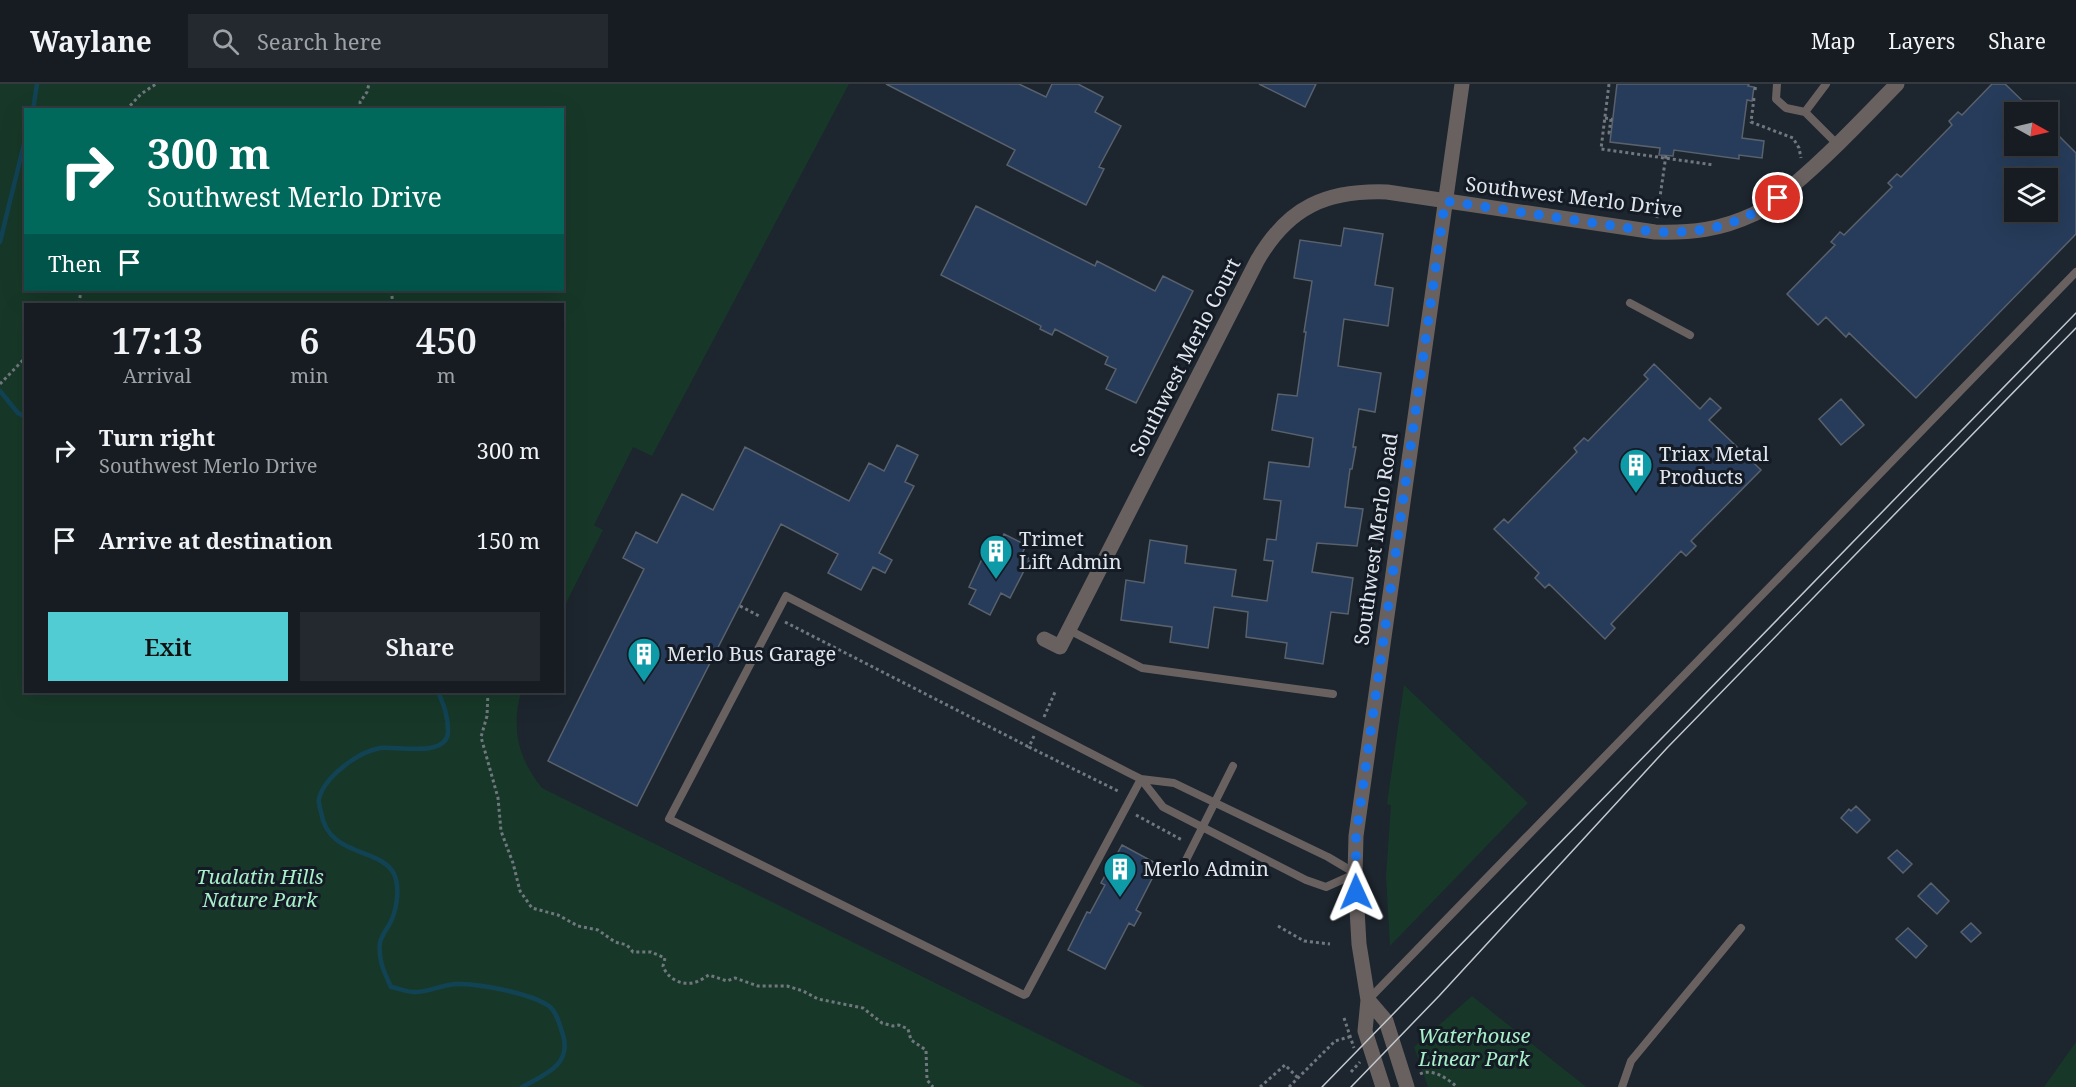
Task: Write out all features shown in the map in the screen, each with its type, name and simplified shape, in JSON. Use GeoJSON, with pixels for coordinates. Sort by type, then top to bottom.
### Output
{"type":"FeatureCollection","features":[{"type":"Feature","properties":{"kind":"street","name":"Southwest Merlo Road"},"geometry":{"type":"LineString","coordinates":[[1383,1087],[1365,1031],[1368,1000],[1359,945],[1355,874],[1356,836],[1462,84]]}},
{"type":"Feature","properties":{"kind":"street","name":"Southwest Merlo Drive"},"geometry":{"type":"LineString","coordinates":[[1445,201],[1655,232],[1688,233],[1713,229],[1755,214],[1805,175],[1838,145],[1897,84]]}},
{"type":"Feature","properties":{"kind":"street","name":"Southwest Merlo Court"},"geometry":{"type":"LineString","coordinates":[[1044,639],[1060,647],[1270,239],[1284,223],[1302,210],[1325,200],[1353,193],[1387,192],[1445,201]]}},
{"type":"Feature","properties":{"kind":"street","name":"Southwest Merlo Road"},"geometry":{"type":"LineString","coordinates":[[1368,1000],[1386,1021],[1407,1087]]}},
{"type":"Feature","properties":{"kind":"lane"},"geometry":{"type":"LineString","coordinates":[[1777,84],[1776,99],[1786,108],[1805,112],[1838,145]]}},
{"type":"Feature","properties":{"kind":"lane"},"geometry":{"type":"LineString","coordinates":[[1805,112],[1826,84]]}},
{"type":"Feature","properties":{"kind":"lane"},"geometry":{"type":"LineString","coordinates":[[1368,1000],[2076,272]]}},
{"type":"Feature","properties":{"kind":"lane"},"geometry":{"type":"LineString","coordinates":[[1630,303],[1690,335]]}},
{"type":"Feature","properties":{"kind":"lane"},"geometry":{"type":"LineString","coordinates":[[1141,779],[1024,996],[669,819],[786,596],[1141,779],[1174,783],[1328,857],[1355,874]]}},
{"type":"Feature","properties":{"kind":"lane"},"geometry":{"type":"LineString","coordinates":[[1068,630],[1142,668],[1333,694]]}},
{"type":"Feature","properties":{"kind":"lane"},"geometry":{"type":"LineString","coordinates":[[1182,868],[1233,766]]}},
{"type":"Feature","properties":{"kind":"lane"},"geometry":{"type":"LineString","coordinates":[[1141,779],[1163,807],[1306,880],[1326,887],[1355,874]]}},
{"type":"Feature","properties":{"kind":"lane"},"geometry":{"type":"LineString","coordinates":[[1622,1087],[1631,1061],[1742,928]]}},
{"type":"Feature","properties":{"kind":"path"},"geometry":{"type":"LineString","coordinates":[[128,108],[141,94],[156,84]]}},
{"type":"Feature","properties":{"kind":"path"},"geometry":{"type":"LineString","coordinates":[[361,108],[360,102],[369,84]]}},
{"type":"Feature","properties":{"kind":"path"},"geometry":{"type":"LineString","coordinates":[[1609,84],[1601,149],[1666,156],[1714,165]]}},
{"type":"Feature","properties":{"kind":"path"},"geometry":{"type":"LineString","coordinates":[[1755,90],[1756,84]]}},
{"type":"Feature","properties":{"kind":"path"},"geometry":{"type":"LineString","coordinates":[[1754,98],[1751,122],[1792,138],[1799,148],[1805,175]]}},
{"type":"Feature","properties":{"kind":"path"},"geometry":{"type":"LineString","coordinates":[[1605,118],[1611,119],[1609,133],[1611,133]]}},
{"type":"Feature","properties":{"kind":"path"},"geometry":{"type":"LineString","coordinates":[[1658,213],[1666,156]]}},
{"type":"Feature","properties":{"kind":"path"},"geometry":{"type":"LineString","coordinates":[[0,384],[24,359]]}},
{"type":"Feature","properties":{"kind":"path"},"geometry":{"type":"LineString","coordinates":[[740,606],[772,621],[793,624],[1121,793],[1135,814],[1182,840]]}},
{"type":"Feature","properties":{"kind":"path"},"geometry":{"type":"LineString","coordinates":[[1029,747],[1055,692]]}},
{"type":"Feature","properties":{"kind":"path"},"geometry":{"type":"LineString","coordinates":[[488,693],[487,716],[481,737],[498,798],[501,831],[513,863],[518,886],[532,908],[558,915],[578,926],[598,930],[615,942],[627,945],[633,952],[651,952],[665,958],[663,966],[667,975],[672,979],[694,983],[709,975],[724,981],[735,978],[758,986],[787,986],[818,999],[863,1008],[882,1023],[893,1026],[898,1024],[908,1029],[911,1040],[926,1050],[927,1080],[933,1087]]}},
{"type":"Feature","properties":{"kind":"path"},"geometry":{"type":"LineString","coordinates":[[1278,927],[1304,940],[1330,944]]}},
{"type":"Feature","properties":{"kind":"path"},"geometry":{"type":"LineString","coordinates":[[1288,1087],[1335,1041],[1349,1036],[1344,1018]]}},
{"type":"Feature","properties":{"kind":"path"},"geometry":{"type":"LineString","coordinates":[[1351,1072],[1362,1060]]}},
{"type":"Feature","properties":{"kind":"path"},"geometry":{"type":"LineString","coordinates":[[1260,1087],[1285,1065],[1298,1078]]}},
{"type":"Feature","properties":{"kind":"path"},"geometry":{"type":"LineString","coordinates":[[1420,1072],[1433,1072],[1457,1087]]}},
{"type":"Feature","properties":{"kind":"green space","name":"Tualatin Hills Nature Park"},"geometry":{"type":"Polygon","coordinates":[[[0,84],[849,84],[652,456],[633,447],[594,525],[603,530],[564,607],[564,303],[24,303],[24,693],[521,693],[517,718],[519,743],[527,766],[542,788],[1145,1087],[0,1087],[0,84]]]}},
{"type":"Feature","properties":{"kind":"green space"},"geometry":{"type":"Polygon","coordinates":[[[1404,685],[1528,803],[1390,946],[1386,876],[1391,805],[1387,804],[1404,685]]]}},
{"type":"Feature","properties":{"kind":"green space","name":"Waterhouse Linear Park"},"geometry":{"type":"Polygon","coordinates":[[[1472,996],[1586,1087],[1428,1087],[1414,1047],[1472,996]]]}},
{"type":"Feature","properties":{"kind":"green space"},"geometry":{"type":"Polygon","coordinates":[[[2076,1042],[2076,1087],[2044,1087],[2076,1042]]]}},
{"type":"Feature","properties":{"kind":"building"},"geometry":{"type":"Polygon","coordinates":[[[886,84],[1019,84],[1046,97],[1052,84],[1078,84],[1103,97],[1095,112],[1121,126],[1099,167],[1104,169],[1086,205],[1007,165],[1015,150],[886,84]]]}},
{"type":"Feature","properties":{"kind":"building"},"geometry":{"type":"Polygon","coordinates":[[[1259,84],[1316,84],[1305,107],[1259,84]]]}},
{"type":"Feature","properties":{"kind":"building"},"geometry":{"type":"Polygon","coordinates":[[[1617,84],[1749,84],[1748,86],[1754,87],[1752,101],[1747,100],[1742,138],[1764,141],[1762,158],[1739,155],[1739,159],[1674,150],[1673,156],[1659,155],[1660,148],[1610,142],[1617,84]]]}},
{"type":"Feature","properties":{"kind":"building"},"geometry":{"type":"Polygon","coordinates":[[[1992,84],[2005,84],[2024,102],[2004,102],[2004,156],[2058,156],[2058,135],[2076,153],[2076,234],[1916,398],[1849,333],[1846,337],[1826,317],[1818,325],[1787,294],[1835,245],[1831,242],[1840,232],[1844,235],[1892,187],[1888,183],[1897,174],[1901,177],[1952,125],[1949,121],[1958,112],[1962,115],[1992,84]]]}},
{"type":"Feature","properties":{"kind":"building"},"geometry":{"type":"Polygon","coordinates":[[[976,206],[1095,266],[1097,261],[1155,291],[1163,276],[1193,291],[1136,403],[1106,389],[1116,369],[1105,364],[1108,357],[1055,329],[1052,335],[1040,329],[1041,326],[941,275],[976,206]]]}},
{"type":"Feature","properties":{"kind":"building"},"geometry":{"type":"Polygon","coordinates":[[[1344,228],[1383,234],[1375,285],[1393,288],[1388,326],[1344,319],[1338,366],[1381,373],[1375,412],[1359,409],[1353,447],[1356,447],[1352,469],[1350,469],[1345,507],[1363,509],[1357,546],[1317,543],[1312,572],[1353,578],[1348,614],[1331,612],[1323,664],[1285,658],[1287,643],[1246,637],[1248,612],[1214,607],[1208,648],[1170,642],[1172,627],[1121,620],[1126,580],[1144,583],[1150,540],[1187,546],[1185,563],[1236,570],[1232,596],[1267,601],[1273,561],[1264,560],[1267,539],[1276,540],[1281,501],[1264,499],[1269,462],[1309,467],[1313,438],[1272,430],[1278,394],[1297,396],[1312,281],[1294,278],[1300,240],[1341,246],[1344,228]]]}},
{"type":"Feature","properties":{"kind":"building","name":"Triax Metal Products"},"geometry":{"type":"Polygon","coordinates":[[[1654,364],[1700,409],[1710,398],[1721,408],[1709,420],[1761,470],[1691,541],[1696,546],[1686,556],[1681,551],[1611,624],[1615,628],[1605,639],[1549,584],[1545,588],[1535,578],[1539,573],[1494,529],[1504,519],[1508,523],[1577,452],[1574,448],[1584,438],[1588,441],[1648,379],[1644,375],[1654,364]]]}},
{"type":"Feature","properties":{"kind":"building"},"geometry":{"type":"Polygon","coordinates":[[[1841,399],[1864,425],[1841,445],[1819,419],[1841,399]]]}},
{"type":"Feature","properties":{"kind":"building","name":"Merlo Bus Garage"},"geometry":{"type":"Polygon","coordinates":[[[897,445],[918,455],[905,482],[914,486],[879,553],[892,560],[885,573],[873,567],[861,590],[828,573],[838,554],[781,524],[637,806],[548,761],[644,569],[623,558],[636,532],[657,543],[682,494],[713,510],[745,447],[849,501],[869,463],[884,471],[897,445]]]}},
{"type":"Feature","properties":{"kind":"building","name":"Trimet Lift Admin"},"geometry":{"type":"Polygon","coordinates":[[[1004,534],[1026,545],[1022,554],[1030,559],[1010,598],[1001,593],[990,615],[969,604],[976,590],[969,587],[989,544],[997,548],[1004,534]]]}},
{"type":"Feature","properties":{"kind":"building"},"geometry":{"type":"Polygon","coordinates":[[[1856,806],[1870,820],[1857,833],[1841,818],[1849,809],[1851,811],[1856,806]]]}},
{"type":"Feature","properties":{"kind":"building","name":"Merlo Admin"},"geometry":{"type":"Polygon","coordinates":[[[1122,845],[1159,865],[1136,910],[1141,913],[1134,926],[1129,923],[1105,969],[1068,950],[1087,912],[1090,913],[1105,885],[1101,883],[1122,845]]]}},
{"type":"Feature","properties":{"kind":"building"},"geometry":{"type":"Polygon","coordinates":[[[1897,850],[1912,864],[1903,873],[1888,858],[1897,850]]]}},
{"type":"Feature","properties":{"kind":"building"},"geometry":{"type":"Polygon","coordinates":[[[1931,883],[1949,901],[1937,914],[1918,896],[1931,883]]]}},
{"type":"Feature","properties":{"kind":"building"},"geometry":{"type":"Polygon","coordinates":[[[1971,923],[1981,933],[1971,942],[1961,932],[1971,923]]]}},
{"type":"Feature","properties":{"kind":"building"},"geometry":{"type":"Polygon","coordinates":[[[1908,928],[1927,946],[1916,958],[1896,939],[1908,928]]]}},
{"type":"Feature","properties":{"kind":"waterway"},"geometry":{"type":"LineString","coordinates":[[33,108],[37,84]]}},
{"type":"Feature","properties":{"kind":"waterway"},"geometry":{"type":"LineString","coordinates":[[0,242],[24,144]]}},
{"type":"Feature","properties":{"kind":"waterway"},"geometry":{"type":"LineString","coordinates":[[0,391],[18,413],[24,416]]}},
{"type":"Feature","properties":{"kind":"waterway"},"geometry":{"type":"LineString","coordinates":[[438,693],[444,706],[448,731],[446,739],[440,745],[421,749],[380,748],[362,754],[334,774],[320,795],[319,805],[326,827],[334,837],[344,845],[387,865],[396,879],[396,903],[392,919],[381,940],[380,949],[382,966],[391,987],[414,992],[455,984],[489,987],[540,1001],[554,1012],[563,1035],[565,1045],[563,1054],[554,1068],[522,1087]]}},
{"type":"Feature","properties":{"kind":"tram line"},"geometry":{"type":"LineString","coordinates":[[1322,1087],[2076,313]]}},
{"type":"Feature","properties":{"kind":"tram line"},"geometry":{"type":"LineString","coordinates":[[1351,1087],[1439,996],[1667,748],[2076,328]]}},
{"type":"Feature","properties":{"kind":"place","name":"Triax Metal Products"},"geometry":{"type":"Point","coordinates":[1636,494]}},
{"type":"Feature","properties":{"kind":"place","name":"Trimet Lift Admin"},"geometry":{"type":"Point","coordinates":[996,580]}},
{"type":"Feature","properties":{"kind":"place","name":"Merlo Bus Garage"},"geometry":{"type":"Point","coordinates":[644,683]}},
{"type":"Feature","properties":{"kind":"place","name":"Merlo Admin"},"geometry":{"type":"Point","coordinates":[1120,898]}},
{"type":"Feature","properties":{"kind":"route"},"geometry":{"type":"LineString","coordinates":[[1356,892],[1356,836],[1445,201],[1655,232],[1688,233],[1713,229],[1755,214],[1778,198]]}}]}
